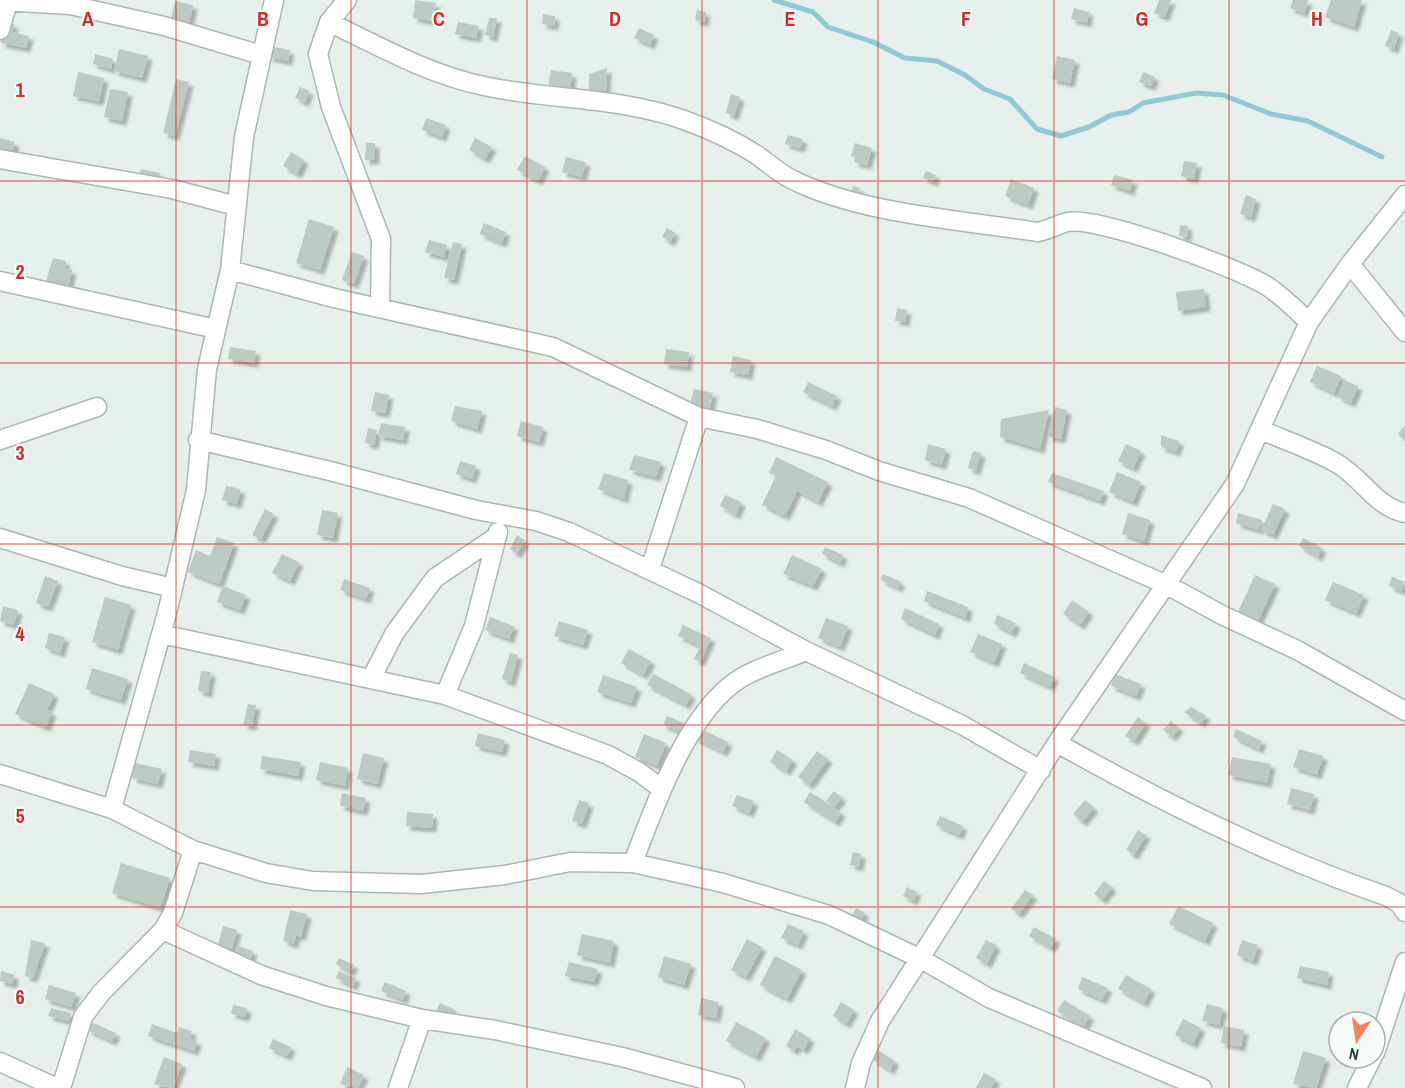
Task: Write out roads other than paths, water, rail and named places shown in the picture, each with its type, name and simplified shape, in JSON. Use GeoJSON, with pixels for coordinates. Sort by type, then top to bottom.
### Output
{"type":"FeatureCollection","features":[{"type":"Feature","properties":{"kind":"street"},"geometry":{"type":"LineString","coordinates":[[112,809],[161,634],[196,490],[198,440],[207,369],[230,270],[244,137],[274,0]]}},
{"type":"Feature","properties":{"kind":"street"},"geometry":{"type":"LineString","coordinates":[[347,0],[329,22],[318,54],[331,107],[381,239],[380,308]]}},
{"type":"Feature","properties":{"kind":"street"},"geometry":{"type":"LineString","coordinates":[[0,30],[7,1],[70,4],[165,26],[261,55]]}},
{"type":"Feature","properties":{"kind":"street"},"geometry":{"type":"LineString","coordinates":[[329,22],[409,60],[482,86],[566,99],[625,104],[684,120],[739,145],[790,179],[850,200],[931,216],[1038,232],[1053,229],[1067,222],[1086,222],[1192,254],[1233,268],[1269,287],[1309,322]]}},
{"type":"Feature","properties":{"kind":"street"},"geometry":{"type":"LineString","coordinates":[[0,159],[172,189],[236,206]]}},
{"type":"Feature","properties":{"kind":"street"},"geometry":{"type":"LineString","coordinates":[[855,1088],[861,1063],[880,1022],[1112,659],[1167,585],[1234,484],[1261,430],[1309,322],[1350,264],[1405,195]]}},
{"type":"Feature","properties":{"kind":"street"},"geometry":{"type":"LineString","coordinates":[[1350,264],[1405,332]]}},
{"type":"Feature","properties":{"kind":"street"},"geometry":{"type":"LineString","coordinates":[[230,270],[380,308],[553,347],[699,417],[757,429],[816,447],[879,471],[969,498],[1167,585],[1222,615],[1297,650],[1405,711]]}},
{"type":"Feature","properties":{"kind":"street"},"geometry":{"type":"LineString","coordinates":[[0,281],[216,329]]}},
{"type":"Feature","properties":{"kind":"street"},"geometry":{"type":"LineString","coordinates":[[0,440],[97,407]]}},
{"type":"Feature","properties":{"kind":"street"},"geometry":{"type":"LineString","coordinates":[[650,570],[699,417]]}},
{"type":"Feature","properties":{"kind":"street"},"geometry":{"type":"LineString","coordinates":[[1261,430],[1338,465],[1364,483],[1381,504],[1405,513]]}},
{"type":"Feature","properties":{"kind":"street"},"geometry":{"type":"LineString","coordinates":[[198,440],[330,471],[476,510],[536,521],[569,532],[650,570],[806,651],[962,725],[1041,770]]}},
{"type":"Feature","properties":{"kind":"street"},"geometry":{"type":"LineString","coordinates":[[445,695],[474,626],[496,537],[507,514]]}},
{"type":"Feature","properties":{"kind":"street"},"geometry":{"type":"LineString","coordinates":[[371,679],[394,634],[435,578],[496,537]]}},
{"type":"Feature","properties":{"kind":"street"},"geometry":{"type":"LineString","coordinates":[[0,538],[122,576],[173,588]]}},
{"type":"Feature","properties":{"kind":"street"},"geometry":{"type":"LineString","coordinates":[[161,634],[445,695],[608,755],[639,772],[662,789]]}},
{"type":"Feature","properties":{"kind":"street"},"geometry":{"type":"LineString","coordinates":[[633,863],[662,789],[688,738],[712,704],[741,678],[806,651]]}},
{"type":"Feature","properties":{"kind":"street"},"geometry":{"type":"LineString","coordinates":[[1057,743],[1115,776],[1289,859],[1386,896],[1399,903],[1405,912]]}},
{"type":"Feature","properties":{"kind":"street"},"geometry":{"type":"LineString","coordinates":[[0,774],[112,809],[193,849],[266,873],[313,881],[421,884],[505,875],[570,862],[633,863],[723,883],[829,915],[921,959],[989,998],[1202,1088]]}},
{"type":"Feature","properties":{"kind":"street"},"geometry":{"type":"LineString","coordinates":[[0,1062],[59,1088],[83,1017],[101,993],[163,930],[173,913],[193,849]]}},
{"type":"Feature","properties":{"kind":"street"},"geometry":{"type":"LineString","coordinates":[[163,930],[261,975],[326,996],[423,1019],[534,1037],[622,1056],[735,1088]]}},
{"type":"Feature","properties":{"kind":"street"},"geometry":{"type":"LineString","coordinates":[[1387,1017],[1405,962]]}},
{"type":"Feature","properties":{"kind":"street"},"geometry":{"type":"LineString","coordinates":[[398,1088],[423,1019]]}},
{"type":"Feature","properties":{"kind":"street"},"geometry":{"type":"LineString","coordinates":[[1357,1088],[1366,1070]]}},
{"type":"Feature","properties":{"kind":"waterway"},"geometry":{"type":"LineString","coordinates":[[774,0],[813,12],[828,27],[873,42],[905,58],[937,61],[965,75],[984,89],[1010,99],[1037,129],[1061,136],[1089,127],[1111,115],[1129,112],[1143,103],[1196,93],[1223,95],[1271,114],[1308,121],[1382,157]]}}]}
